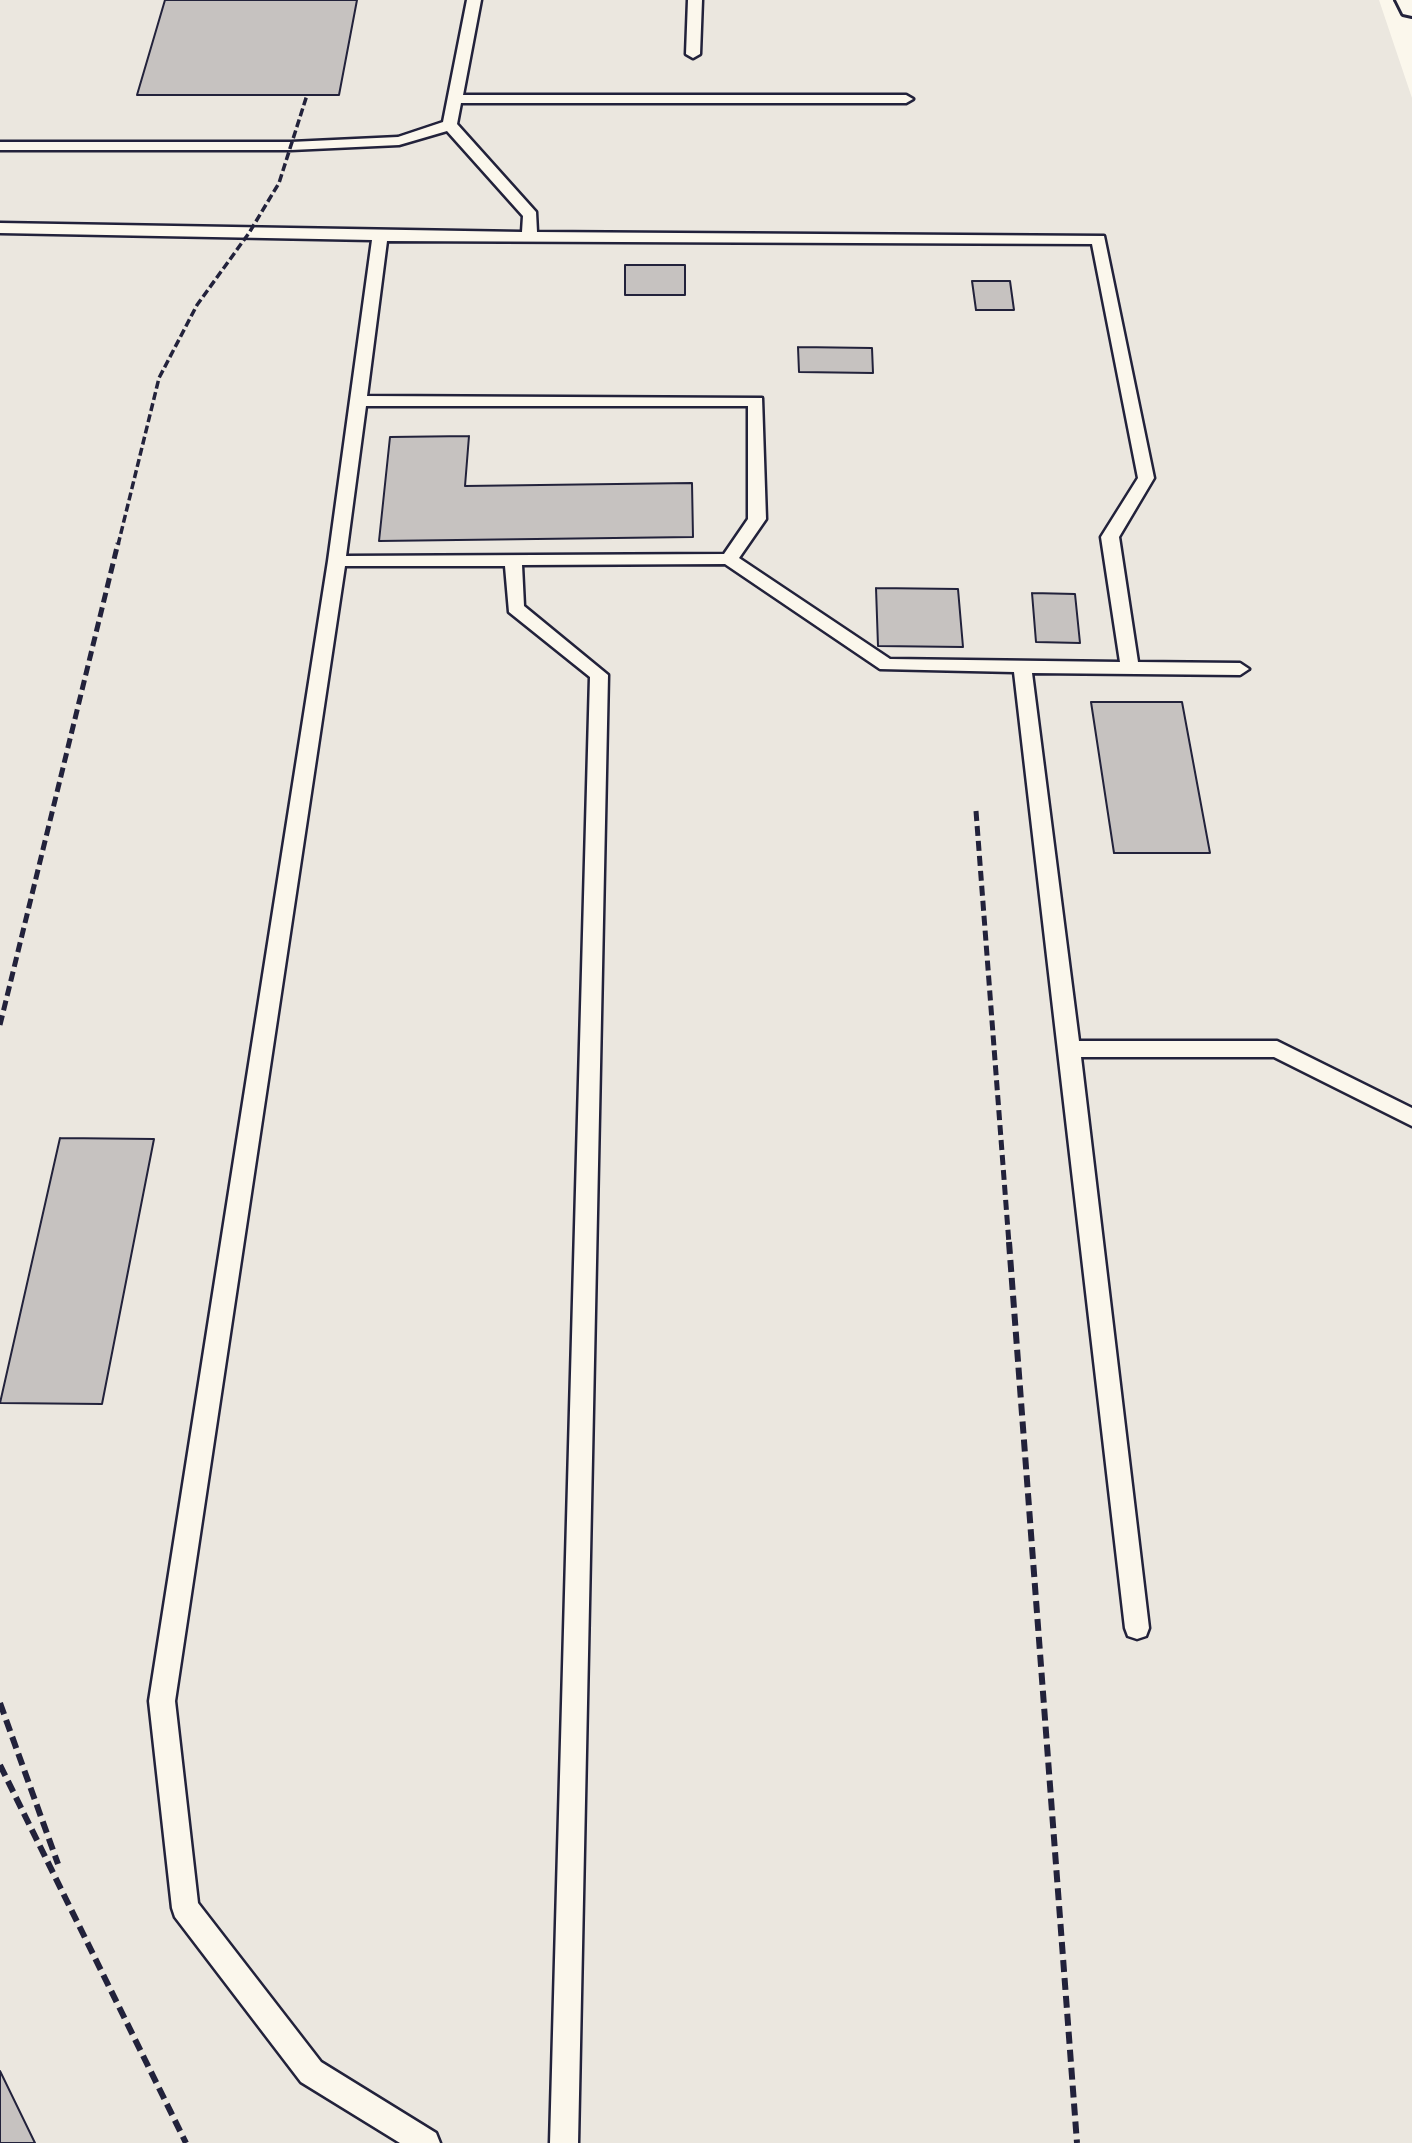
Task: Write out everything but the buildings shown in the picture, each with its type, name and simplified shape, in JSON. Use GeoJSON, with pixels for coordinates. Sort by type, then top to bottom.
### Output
{"type":"FeatureCollection","features":[{"type":"Feature","properties":{"kind":"street"},"geometry":{"type":"LineString","coordinates":[[1408,0],[1412,9]]}},
{"type":"Feature","properties":{"kind":"lane"},"geometry":{"type":"LineString","coordinates":[[450,125],[474,0]]}},
{"type":"Feature","properties":{"kind":"lane"},"geometry":{"type":"LineString","coordinates":[[693,54],[695,0]]}},
{"type":"Feature","properties":{"kind":"lane"},"geometry":{"type":"LineString","coordinates":[[455,99],[906,99]]}},
{"type":"Feature","properties":{"kind":"lane"},"geometry":{"type":"LineString","coordinates":[[0,145],[291,146],[399,141],[450,125]]}},
{"type":"Feature","properties":{"kind":"lane"},"geometry":{"type":"LineString","coordinates":[[450,125],[531,215],[529,235]]}},
{"type":"Feature","properties":{"kind":"lane"},"geometry":{"type":"LineString","coordinates":[[0,228],[380,236],[1099,239],[1146,478],[1110,537],[1130,668]]}},
{"type":"Feature","properties":{"kind":"lane"},"geometry":{"type":"LineString","coordinates":[[380,236],[337,561],[162,1701],[185,1908],[311,2072],[426,2143]]}},
{"type":"Feature","properties":{"kind":"lane"},"geometry":{"type":"LineString","coordinates":[[358,401],[756,401],[757,519],[729,559]]}},
{"type":"Feature","properties":{"kind":"lane"},"geometry":{"type":"LineString","coordinates":[[513,559],[515,608],[599,675],[564,2143]]}},
{"type":"Feature","properties":{"kind":"lane"},"geometry":{"type":"LineString","coordinates":[[337,561],[729,559],[886,665],[1240,669]]}},
{"type":"Feature","properties":{"kind":"lane"},"geometry":{"type":"LineString","coordinates":[[1022,666],[1070,1049],[1137,1628]]}},
{"type":"Feature","properties":{"kind":"lane"},"geometry":{"type":"LineString","coordinates":[[1070,1049],[1277,1049],[1412,1118]]}},
{"type":"Feature","properties":{"kind":"shaded area"},"geometry":{"type":"Polygon","coordinates":[[[0,0],[1379,0],[1412,98],[1412,2143],[0,2143],[0,0]]]}},
{"type":"Feature","properties":{"kind":"railway"},"geometry":{"type":"LineString","coordinates":[[118,545],[159,378],[197,305],[249,233],[279,183],[307,95]]}},
{"type":"Feature","properties":{"kind":"railway"},"geometry":{"type":"LineString","coordinates":[[0,1025],[118,543]]}},
{"type":"Feature","properties":{"kind":"railway"},"geometry":{"type":"LineString","coordinates":[[976,811],[1009,1244]]}},
{"type":"Feature","properties":{"kind":"railway"},"geometry":{"type":"LineString","coordinates":[[1009,1242],[1077,2143]]}},
{"type":"Feature","properties":{"kind":"railway"},"geometry":{"type":"LineString","coordinates":[[0,1703],[58,1864]]}},
{"type":"Feature","properties":{"kind":"railway"},"geometry":{"type":"LineString","coordinates":[[0,1765],[186,2143]]}}]}
